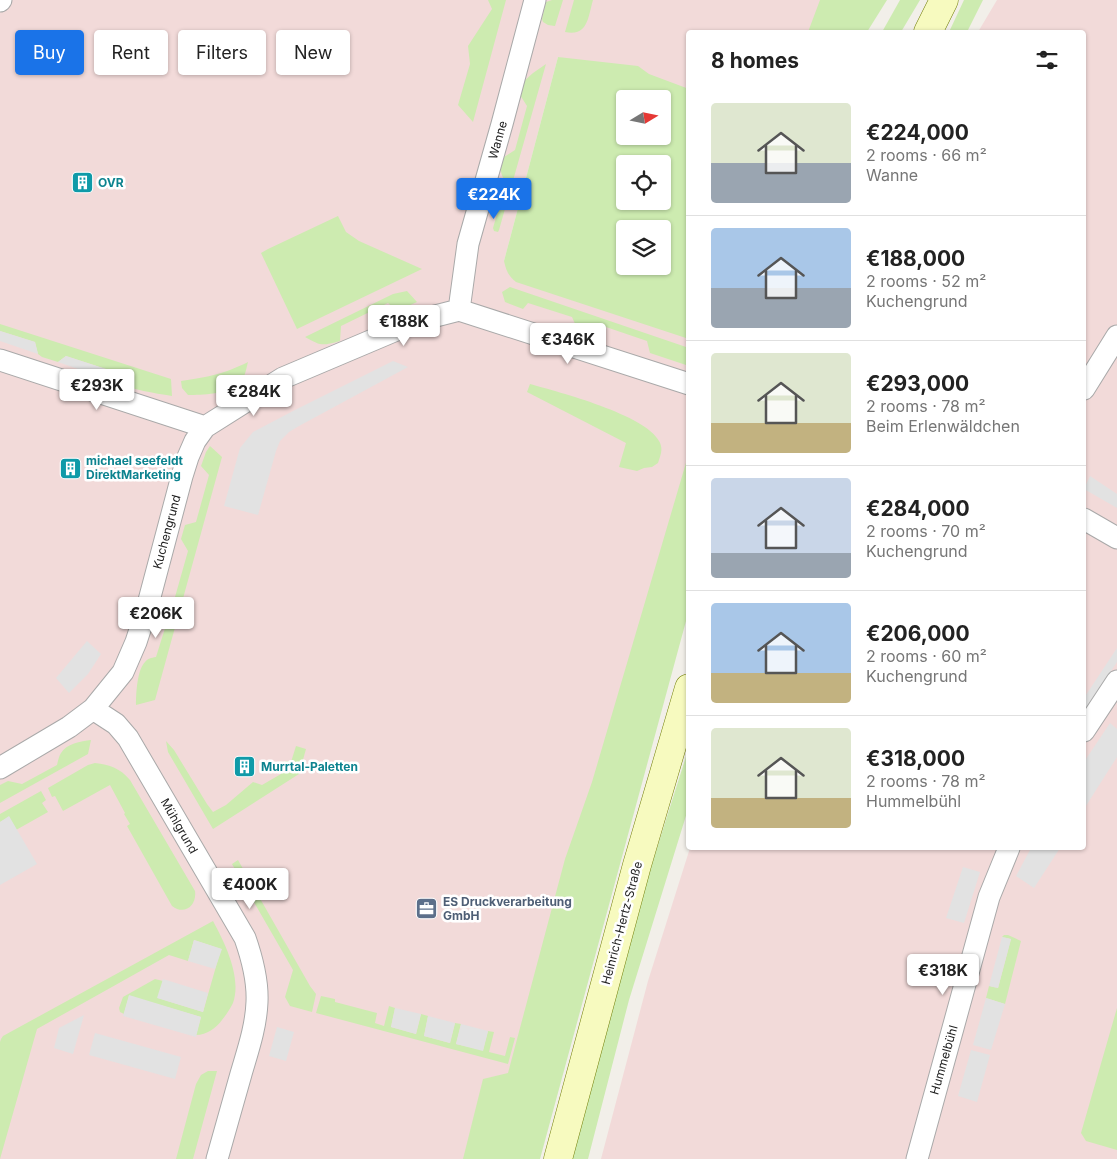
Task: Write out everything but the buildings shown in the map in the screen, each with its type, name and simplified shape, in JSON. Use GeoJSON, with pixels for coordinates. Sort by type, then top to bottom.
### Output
{"type":"FeatureCollection","features":[{"type":"Feature","properties":{"kind":"main road"},"geometry":{"type":"LineString","coordinates":[[929,30],[944,0]]}},
{"type":"Feature","properties":{"kind":"main road","name":"Heinrich-Hertz-Straße"},"geometry":{"type":"LineString","coordinates":[[558,1159],[637,865],[686,698]]}},
{"type":"Feature","properties":{"kind":"street","name":"Wanne"},"geometry":{"type":"LineString","coordinates":[[459,310],[468,244],[535,0]]}},
{"type":"Feature","properties":{"kind":"street"},"geometry":{"type":"LineString","coordinates":[[459,310],[686,383]]}},
{"type":"Feature","properties":{"kind":"street","name":"Kuchengrund"},"geometry":{"type":"LineString","coordinates":[[0,768],[69,727],[93,709],[122,672],[136,642],[147,608],[188,457],[195,440],[205,427],[283,378],[420,320],[459,310]]}},
{"type":"Feature","properties":{"kind":"street"},"geometry":{"type":"LineString","coordinates":[[1086,386],[1117,336]]}},
{"type":"Feature","properties":{"kind":"street"},"geometry":{"type":"LineString","coordinates":[[0,360],[205,427]]}},
{"type":"Feature","properties":{"kind":"street"},"geometry":{"type":"LineString","coordinates":[[1086,520],[1117,538]]}},
{"type":"Feature","properties":{"kind":"street"},"geometry":{"type":"LineString","coordinates":[[1086,728],[1117,681]]}},
{"type":"Feature","properties":{"kind":"street","name":"Mühlgrund"},"geometry":{"type":"LineString","coordinates":[[93,709],[116,724],[128,738],[245,938],[252,959],[257,1001],[255,1020],[217,1159]]}},
{"type":"Feature","properties":{"kind":"street","name":"Hummelbühl"},"geometry":{"type":"LineString","coordinates":[[917,1159],[989,897],[1008,850]]}},
{"type":"Feature","properties":{"kind":"shaded area"},"geometry":{"type":"Polygon","coordinates":[[[0,0],[883,0],[865,30],[686,30],[686,103],[671,98],[671,90],[650,90],[558,57],[504,261],[686,336],[686,518],[513,1159],[0,1159],[0,0]]]}},
{"type":"Feature","properties":{"kind":"shaded area"},"geometry":{"type":"Polygon","coordinates":[[[997,0],[1117,0],[1117,1159],[601,1159],[648,981],[689,850],[1086,850],[1086,30],[979,30],[997,0]]]}},
{"type":"Feature","properties":{"kind":"shaded area"},"geometry":{"type":"Polygon","coordinates":[[[0,331],[35,342],[38,354],[0,341],[0,331]]]}},
{"type":"Feature","properties":{"kind":"shaded area"},"geometry":{"type":"Polygon","coordinates":[[[66,356],[112,371],[115,382],[58,362],[66,356]]]}},
{"type":"Feature","properties":{"kind":"shaded area"},"geometry":{"type":"Polygon","coordinates":[[[393,361],[408,367],[299,426],[280,441],[258,515],[224,506],[240,448],[253,432],[393,361]]]}},
{"type":"Feature","properties":{"kind":"shaded area"},"geometry":{"type":"Polygon","coordinates":[[[1090,476],[1117,494],[1117,508],[1086,490],[1090,476]]]}},
{"type":"Feature","properties":{"kind":"shaded area"},"geometry":{"type":"Polygon","coordinates":[[[87,641],[101,654],[88,674],[69,693],[56,678],[87,641]]]}},
{"type":"Feature","properties":{"kind":"shaded area"},"geometry":{"type":"Polygon","coordinates":[[[1117,648],[1117,662],[1086,709],[1086,695],[1117,648]]]}},
{"type":"Feature","properties":{"kind":"shaded area"},"geometry":{"type":"Polygon","coordinates":[[[1110,723],[1117,729],[1117,757],[1086,806],[1086,759],[1110,723]]]}},
{"type":"Feature","properties":{"kind":"shaded area"},"geometry":{"type":"Polygon","coordinates":[[[9,816],[37,864],[0,885],[0,822],[9,816]]]}},
{"type":"Feature","properties":{"kind":"shaded area"},"geometry":{"type":"Polygon","coordinates":[[[1030,850],[1059,850],[1034,888],[1016,876],[1030,850]]]}},
{"type":"Feature","properties":{"kind":"shaded area"},"geometry":{"type":"Polygon","coordinates":[[[963,867],[980,872],[964,923],[946,918],[963,867]]]}},
{"type":"Feature","properties":{"kind":"shaded area"},"geometry":{"type":"Polygon","coordinates":[[[1002,937],[1011,939],[998,988],[989,986],[1002,937]]]}},
{"type":"Feature","properties":{"kind":"shaded area"},"geometry":{"type":"Polygon","coordinates":[[[194,940],[222,949],[215,969],[188,961],[194,940]]]}},
{"type":"Feature","properties":{"kind":"shaded area"},"geometry":{"type":"Polygon","coordinates":[[[163,979],[208,993],[203,1012],[157,998],[163,979]]]}},
{"type":"Feature","properties":{"kind":"shaded area"},"geometry":{"type":"Polygon","coordinates":[[[129,995],[201,1017],[196,1037],[123,1016],[129,995]]]}},
{"type":"Feature","properties":{"kind":"shaded area"},"geometry":{"type":"Polygon","coordinates":[[[986,998],[1005,1004],[991,1050],[973,1045],[986,998]]]}},
{"type":"Feature","properties":{"kind":"shaded area"},"geometry":{"type":"Polygon","coordinates":[[[395,1008],[421,1014],[416,1034],[391,1027],[395,1008]]]}},
{"type":"Feature","properties":{"kind":"shaded area"},"geometry":{"type":"Polygon","coordinates":[[[84,1015],[73,1054],[54,1048],[59,1028],[84,1015]]]}},
{"type":"Feature","properties":{"kind":"shaded area"},"geometry":{"type":"Polygon","coordinates":[[[428,1016],[455,1023],[450,1043],[424,1036],[428,1016]]]}},
{"type":"Feature","properties":{"kind":"shaded area"},"geometry":{"type":"Polygon","coordinates":[[[461,1024],[488,1031],[483,1051],[456,1044],[461,1024]]]}},
{"type":"Feature","properties":{"kind":"shaded area"},"geometry":{"type":"Polygon","coordinates":[[[277,1027],[294,1032],[286,1061],[269,1056],[277,1027]]]}},
{"type":"Feature","properties":{"kind":"shaded area"},"geometry":{"type":"Polygon","coordinates":[[[95,1033],[181,1057],[175,1079],[89,1055],[95,1033]]]}},
{"type":"Feature","properties":{"kind":"shaded area"},"geometry":{"type":"Polygon","coordinates":[[[971,1050],[990,1055],[977,1102],[958,1096],[971,1050]]]}},
{"type":"Feature","properties":{"kind":"green space"},"geometry":{"type":"Polygon","coordinates":[[[488,0],[506,0],[473,122],[458,105],[470,64],[468,46],[492,9],[488,0]]]}},
{"type":"Feature","properties":{"kind":"green space"},"geometry":{"type":"Polygon","coordinates":[[[563,0],[555,26],[548,25],[542,19],[546,2],[563,0]]]}},
{"type":"Feature","properties":{"kind":"green space"},"geometry":{"type":"Polygon","coordinates":[[[574,0],[593,0],[583,29],[573,33],[565,32],[574,0]]]}},
{"type":"Feature","properties":{"kind":"green space"},"geometry":{"type":"Polygon","coordinates":[[[820,0],[887,0],[868,30],[809,30],[820,0]]]}},
{"type":"Feature","properties":{"kind":"green space"},"geometry":{"type":"Polygon","coordinates":[[[900,0],[920,0],[902,30],[883,30],[900,0]]]}},
{"type":"Feature","properties":{"kind":"green space"},"geometry":{"type":"Polygon","coordinates":[[[964,0],[983,0],[968,30],[950,30],[964,0]]]}},
{"type":"Feature","properties":{"kind":"green space"},"geometry":{"type":"Polygon","coordinates":[[[558,57],[638,66],[649,74],[686,88],[686,338],[516,282],[508,273],[504,261],[558,57]]]}},
{"type":"Feature","properties":{"kind":"green space"},"geometry":{"type":"Polygon","coordinates":[[[546,64],[499,230],[498,232],[494,231],[493,228],[506,183],[501,173],[502,164],[504,157],[515,150],[527,106],[520,95],[523,82],[546,64]]]}},
{"type":"Feature","properties":{"kind":"green space"},"geometry":{"type":"Polygon","coordinates":[[[338,216],[346,232],[359,241],[422,269],[297,329],[261,253],[338,216]]]}},
{"type":"Feature","properties":{"kind":"green space"},"geometry":{"type":"Polygon","coordinates":[[[510,287],[686,347],[686,365],[650,353],[647,341],[603,326],[588,332],[576,326],[572,317],[528,303],[523,309],[505,302],[502,292],[510,287]]]}},
{"type":"Feature","properties":{"kind":"green space"},"geometry":{"type":"Polygon","coordinates":[[[407,291],[417,302],[397,311],[388,303],[341,326],[340,341],[322,344],[305,337],[393,294],[407,291]]]}},
{"type":"Feature","properties":{"kind":"green space"},"geometry":{"type":"Polygon","coordinates":[[[0,324],[171,379],[172,396],[122,385],[115,382],[112,371],[66,356],[58,362],[42,357],[38,354],[35,342],[0,331],[0,324]]]}},
{"type":"Feature","properties":{"kind":"green space"},"geometry":{"type":"Polygon","coordinates":[[[248,362],[241,382],[228,390],[188,395],[182,388],[181,381],[216,374],[248,362]]]}},
{"type":"Feature","properties":{"kind":"green space"},"geometry":{"type":"Polygon","coordinates":[[[530,384],[600,406],[637,422],[651,431],[659,441],[661,455],[658,463],[652,467],[637,471],[619,467],[626,443],[527,392],[530,384]]]}},
{"type":"Feature","properties":{"kind":"green space"},"geometry":{"type":"Polygon","coordinates":[[[210,446],[222,457],[155,700],[136,705],[140,671],[147,660],[156,657],[166,625],[160,618],[164,602],[175,597],[188,551],[181,539],[185,525],[196,522],[209,475],[201,466],[210,446]]]}},
{"type":"Feature","properties":{"kind":"green space"},"geometry":{"type":"Polygon","coordinates":[[[686,463],[686,621],[540,1159],[463,1159],[483,1079],[508,1073],[565,859],[592,782],[686,463]]]}},
{"type":"Feature","properties":{"kind":"green space"},"geometry":{"type":"Polygon","coordinates":[[[91,740],[88,754],[0,803],[0,785],[8,781],[22,784],[57,765],[60,754],[66,747],[78,742],[91,740]]]}},
{"type":"Feature","properties":{"kind":"green space"},"geometry":{"type":"Polygon","coordinates":[[[166,741],[174,750],[213,812],[226,805],[253,782],[262,785],[281,774],[285,761],[291,762],[296,746],[306,749],[299,774],[213,829],[168,752],[166,741]]]}},
{"type":"Feature","properties":{"kind":"green space"},"geometry":{"type":"Polygon","coordinates":[[[686,756],[686,816],[629,1000],[588,1159],[568,1159],[616,978],[686,756]]]}},
{"type":"Feature","properties":{"kind":"green space"},"geometry":{"type":"Polygon","coordinates":[[[95,763],[114,768],[130,780],[195,891],[194,901],[189,908],[181,910],[172,906],[127,826],[130,824],[110,785],[63,811],[55,796],[52,797],[48,788],[88,765],[95,763]]]}},
{"type":"Feature","properties":{"kind":"green space"},"geometry":{"type":"Polygon","coordinates":[[[41,791],[46,800],[42,803],[48,812],[16,830],[9,817],[0,822],[0,814],[41,791]]]}},
{"type":"Feature","properties":{"kind":"green space"},"geometry":{"type":"Polygon","coordinates":[[[238,860],[316,994],[312,1012],[290,1006],[285,997],[293,970],[232,864],[238,860]]]}},
{"type":"Feature","properties":{"kind":"green space"},"geometry":{"type":"Polygon","coordinates":[[[213,921],[231,961],[235,983],[233,1003],[220,1023],[207,1032],[196,1035],[201,1017],[129,996],[124,1014],[120,1012],[119,1008],[123,997],[155,979],[163,981],[158,998],[203,1012],[221,949],[194,940],[188,961],[169,955],[37,1029],[0,1159],[0,1042],[3,1036],[213,921]]]}},
{"type":"Feature","properties":{"kind":"green space"},"geometry":{"type":"Polygon","coordinates":[[[1004,935],[1021,941],[1005,1004],[986,998],[989,986],[998,988],[1011,939],[1002,937],[1004,935]]]}},
{"type":"Feature","properties":{"kind":"green space"},"geometry":{"type":"Polygon","coordinates":[[[321,996],[335,999],[335,1002],[377,1013],[375,1023],[384,1026],[389,1006],[395,1008],[391,1027],[416,1034],[421,1014],[428,1016],[424,1036],[450,1043],[455,1023],[461,1024],[456,1044],[483,1050],[488,1031],[494,1032],[489,1052],[505,1056],[510,1037],[515,1038],[508,1064],[316,1013],[321,996]]]}},
{"type":"Feature","properties":{"kind":"green space"},"geometry":{"type":"Polygon","coordinates":[[[1117,1008],[1117,1150],[1086,1141],[1081,1133],[1117,1008]]]}},
{"type":"Feature","properties":{"kind":"green space"},"geometry":{"type":"Polygon","coordinates":[[[208,1071],[217,1071],[193,1159],[176,1159],[196,1084],[201,1075],[208,1071]]]}},
{"type":"Feature","properties":{"kind":"place","name":"OVR"},"geometry":{"type":"Point","coordinates":[82,183]}},
{"type":"Feature","properties":{"kind":"place","name":"michael seefeldt DirektMarketing"},"geometry":{"type":"Point","coordinates":[70,468]}},
{"type":"Feature","properties":{"kind":"place","name":"Murrtal-Paletten"},"geometry":{"type":"Point","coordinates":[245,767]}},
{"type":"Feature","properties":{"kind":"place","name":"ES Druckverarbeitung GmbH"},"geometry":{"type":"Point","coordinates":[427,909]}}]}
